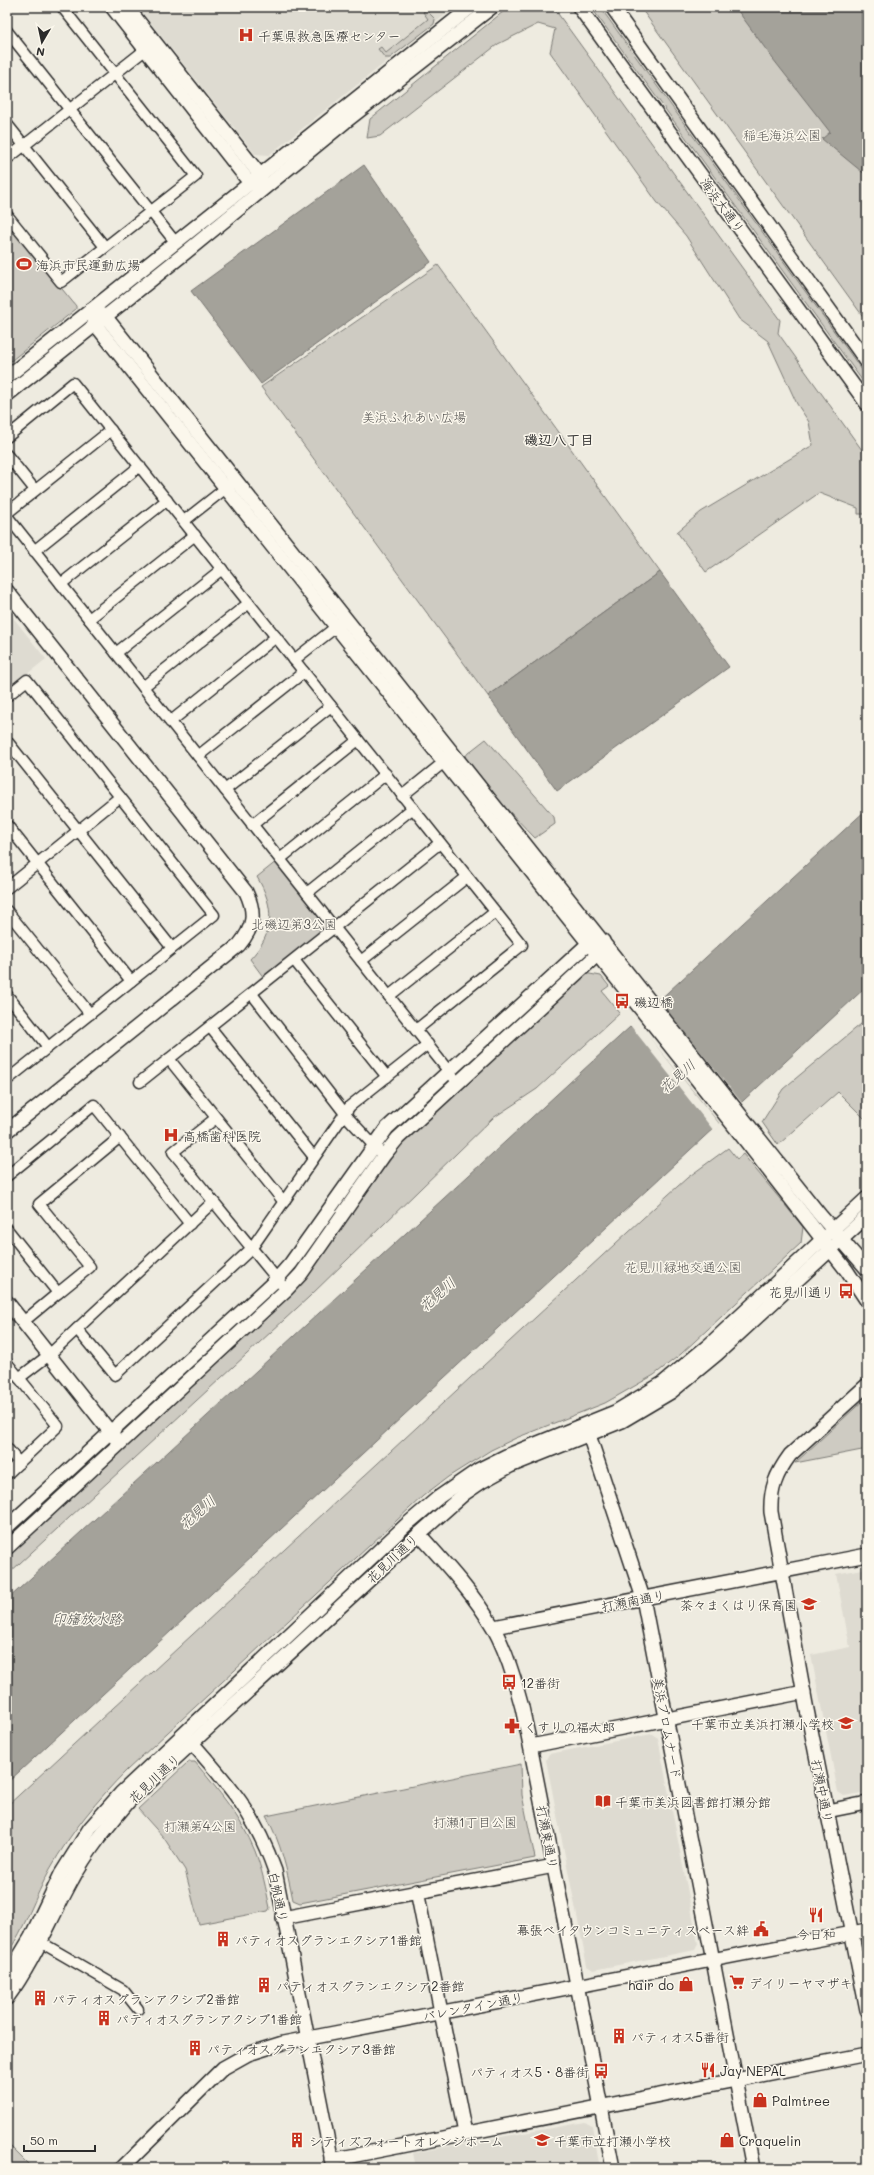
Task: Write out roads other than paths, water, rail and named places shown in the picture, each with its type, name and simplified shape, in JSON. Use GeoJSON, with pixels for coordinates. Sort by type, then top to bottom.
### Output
{"type":"FeatureCollection","features":[{"type":"Feature","properties":{"kind":"street"},"geometry":{"type":"LineString","coordinates":[[7,215],[61,282],[196,176],[62,7]]}},
{"type":"Feature","properties":{"kind":"street"},"geometry":{"type":"LineString","coordinates":[[112,7],[150,46],[263,189]]}},
{"type":"Feature","properties":{"kind":"street"},"geometry":{"type":"LineString","coordinates":[[127,7],[150,46]]}},
{"type":"Feature","properties":{"kind":"street"},"geometry":{"type":"LineString","coordinates":[[7,377],[176,243],[388,71],[471,7]]}},
{"type":"Feature","properties":{"kind":"street"},"geometry":{"type":"LineString","coordinates":[[7,395],[492,7]]}},
{"type":"Feature","properties":{"kind":"street","name":"海浜大通り"},"geometry":{"type":"LineString","coordinates":[[579,7],[867,404]]}},
{"type":"Feature","properties":{"kind":"street","name":"海浜大通り"},"geometry":{"type":"LineString","coordinates":[[612,7],[867,362]]}},
{"type":"Feature","properties":{"kind":"street"},"geometry":{"type":"LineString","coordinates":[[450,23],[459,34]]}},
{"type":"Feature","properties":{"kind":"street"},"geometry":{"type":"LineString","coordinates":[[7,31],[176,243]]}},
{"type":"Feature","properties":{"kind":"street"},"geometry":{"type":"LineString","coordinates":[[7,159],[150,46]]}},
{"type":"Feature","properties":{"kind":"street"},"geometry":{"type":"LineString","coordinates":[[388,71],[397,82]]}},
{"type":"Feature","properties":{"kind":"street"},"geometry":{"type":"LineString","coordinates":[[7,124],[105,247]]}},
{"type":"Feature","properties":{"kind":"street"},"geometry":{"type":"LineString","coordinates":[[91,310],[449,759],[589,943],[634,991],[743,1127],[864,1266]]}},
{"type":"Feature","properties":{"kind":"street"},"geometry":{"type":"LineString","coordinates":[[7,437],[74,383],[522,945],[416,1030]]}},
{"type":"Feature","properties":{"kind":"street"},"geometry":{"type":"LineString","coordinates":[[7,513],[111,430]]}},
{"type":"Feature","properties":{"kind":"street"},"geometry":{"type":"LineString","coordinates":[[7,455],[35,490]]}},
{"type":"Feature","properties":{"kind":"street"},"geometry":{"type":"LineString","coordinates":[[34,551],[140,466]]}},
{"type":"Feature","properties":{"kind":"street"},"geometry":{"type":"LineString","coordinates":[[184,521],[230,484]]}},
{"type":"Feature","properties":{"kind":"street"},"geometry":{"type":"LineString","coordinates":[[61,584],[167,500]]}},
{"type":"Feature","properties":{"kind":"street"},"geometry":{"type":"LineString","coordinates":[[7,516],[458,1083]]}},
{"type":"Feature","properties":{"kind":"street"},"geometry":{"type":"LineString","coordinates":[[89,619],[195,535]]}},
{"type":"Feature","properties":{"kind":"street"},"geometry":{"type":"LineString","coordinates":[[116,653],[222,569]]}},
{"type":"Feature","properties":{"kind":"street"},"geometry":{"type":"LineString","coordinates":[[7,591],[246,892],[252,910],[249,933],[240,945],[7,1132]]}},
{"type":"Feature","properties":{"kind":"street"},"geometry":{"type":"LineString","coordinates":[[143,687],[249,603]]}},
{"type":"Feature","properties":{"kind":"street"},"geometry":{"type":"LineString","coordinates":[[294,660],[341,623]]}},
{"type":"Feature","properties":{"kind":"street"},"geometry":{"type":"LineString","coordinates":[[170,722],[276,638]]}},
{"type":"Feature","properties":{"kind":"street"},"geometry":{"type":"LineString","coordinates":[[198,756],[304,672]]}},
{"type":"Feature","properties":{"kind":"street"},"geometry":{"type":"LineString","coordinates":[[7,696],[27,680],[214,915],[7,1080]]}},
{"type":"Feature","properties":{"kind":"street"},"geometry":{"type":"LineString","coordinates":[[225,790],[331,706]]}},
{"type":"Feature","properties":{"kind":"street"},"geometry":{"type":"LineString","coordinates":[[252,825],[358,740]]}},
{"type":"Feature","properties":{"kind":"street"},"geometry":{"type":"LineString","coordinates":[[7,741],[172,948]]}},
{"type":"Feature","properties":{"kind":"street"},"geometry":{"type":"LineString","coordinates":[[402,796],[449,759]]}},
{"type":"Feature","properties":{"kind":"street"},"geometry":{"type":"LineString","coordinates":[[449,759],[602,941],[634,991]]}},
{"type":"Feature","properties":{"kind":"street"},"geometry":{"type":"LineString","coordinates":[[280,859],[386,774]]}},
{"type":"Feature","properties":{"kind":"street"},"geometry":{"type":"LineString","coordinates":[[7,888],[120,797]]}},
{"type":"Feature","properties":{"kind":"street"},"geometry":{"type":"LineString","coordinates":[[307,893],[413,808]]}},
{"type":"Feature","properties":{"kind":"street"},"geometry":{"type":"LineString","coordinates":[[7,824],[131,981]]}},
{"type":"Feature","properties":{"kind":"street"},"geometry":{"type":"LineString","coordinates":[[140,1082],[440,843]]}},
{"type":"Feature","properties":{"kind":"street"},"geometry":{"type":"LineString","coordinates":[[361,961],[468,877]]}},
{"type":"Feature","properties":{"kind":"street"},"geometry":{"type":"LineString","coordinates":[[7,911],[90,1014]]}},
{"type":"Feature","properties":{"kind":"street"},"geometry":{"type":"LineString","coordinates":[[389,996],[495,912]]}},
{"type":"Feature","properties":{"kind":"street"},"geometry":{"type":"LineString","coordinates":[[7,1527],[276,1280],[291,1263],[373,1145],[392,1123],[589,943],[602,941]]}},
{"type":"Feature","properties":{"kind":"street"},"geometry":{"type":"LineString","coordinates":[[10,1540],[120,1445],[286,1290],[301,1274],[384,1155],[398,1138],[598,954],[602,941]]}},
{"type":"Feature","properties":{"kind":"street"},"geometry":{"type":"LineString","coordinates":[[294,960],[387,1077]]}},
{"type":"Feature","properties":{"kind":"street"},"geometry":{"type":"LineString","coordinates":[[252,994],[345,1112],[373,1145],[384,1155]]}},
{"type":"Feature","properties":{"kind":"street"},"geometry":{"type":"LineString","coordinates":[[7,995],[48,1047]]}},
{"type":"Feature","properties":{"kind":"street"},"geometry":{"type":"LineString","coordinates":[[210,1027],[314,1157]]}},
{"type":"Feature","properties":{"kind":"street"},"geometry":{"type":"LineString","coordinates":[[77,1329],[115,1375],[251,1248],[350,1106],[428,1044]]}},
{"type":"Feature","properties":{"kind":"street"},"geometry":{"type":"LineString","coordinates":[[169,1059],[284,1202]]}},
{"type":"Feature","properties":{"kind":"street"},"geometry":{"type":"LineString","coordinates":[[7,1176],[94,1105],[190,1224]]}},
{"type":"Feature","properties":{"kind":"street"},"geometry":{"type":"LineString","coordinates":[[216,1118],[173,1152],[276,1280],[286,1290]]}},
{"type":"Feature","properties":{"kind":"street"},"geometry":{"type":"LineString","coordinates":[[743,1127],[867,1301]]}},
{"type":"Feature","properties":{"kind":"street"},"geometry":{"type":"LineString","coordinates":[[22,1322],[90,1267],[39,1204],[120,1137]]}},
{"type":"Feature","properties":{"kind":"street","name":"花見川通り"},"geometry":{"type":"LineString","coordinates":[[7,1977],[31,1937],[61,1874],[90,1828],[121,1793],[406,1525],[458,1482],[478,1470],[506,1456],[615,1412],[663,1383],[826,1245],[837,1235],[867,1198]]}},
{"type":"Feature","properties":{"kind":"street"},"geometry":{"type":"LineString","coordinates":[[19,1378],[49,1356],[213,1202]]}},
{"type":"Feature","properties":{"kind":"street","name":"花見川通り"},"geometry":{"type":"LineString","coordinates":[[837,1235],[867,1216]]}},
{"type":"Feature","properties":{"kind":"street"},"geometry":{"type":"LineString","coordinates":[[7,1229],[58,1293]]}},
{"type":"Feature","properties":{"kind":"street","name":"花見川通り"},"geometry":{"type":"LineString","coordinates":[[7,1998],[32,1962],[72,1879],[100,1836],[129,1801],[419,1534],[464,1494],[510,1466],[622,1422],[671,1392],[717,1354],[826,1245]]}},
{"type":"Feature","properties":{"kind":"street"},"geometry":{"type":"LineString","coordinates":[[7,1302],[120,1445]]}},
{"type":"Feature","properties":{"kind":"street"},"geometry":{"type":"LineString","coordinates":[[7,1363],[58,1426],[7,1474]]}},
{"type":"Feature","properties":{"kind":"street","name":"打瀬中通り"},"geometry":{"type":"LineString","coordinates":[[867,1385],[790,1456],[780,1469],[773,1485],[771,1498],[782,1572],[804,1692],[867,2010]]}},
{"type":"Feature","properties":{"kind":"street","name":"美浜プロムナード"},"geometry":{"type":"LineString","coordinates":[[590,1435],[643,1598],[753,2168]]}},
{"type":"Feature","properties":{"kind":"street"},"geometry":{"type":"LineString","coordinates":[[7,1448],[19,1463]]}},
{"type":"Feature","properties":{"kind":"street","name":"打瀬東通り"},"geometry":{"type":"LineString","coordinates":[[419,1534],[460,1580],[494,1627],[512,1677],[530,1746],[613,2168]]}},
{"type":"Feature","properties":{"kind":"street","name":"打瀬南通り"},"geometry":{"type":"LineString","coordinates":[[494,1627],[867,1555]]}},
{"type":"Feature","properties":{"kind":"street"},"geometry":{"type":"LineString","coordinates":[[530,1746],[804,1692]]}},
{"type":"Feature","properties":{"kind":"street","name":"白帆通り"},"geometry":{"type":"LineString","coordinates":[[192,1743],[227,1781],[257,1827],[275,1871],[332,2164]]}},
{"type":"Feature","properties":{"kind":"street"},"geometry":{"type":"LineString","coordinates":[[827,1811],[867,1803]]}},
{"type":"Feature","properties":{"kind":"street"},"geometry":{"type":"LineString","coordinates":[[283,1918],[417,1891],[554,1866]]}},
{"type":"Feature","properties":{"kind":"street"},"geometry":{"type":"LineString","coordinates":[[417,1891],[465,2133]]}},
{"type":"Feature","properties":{"kind":"street","name":"バレンタイン通り"},"geometry":{"type":"LineString","coordinates":[[122,2168],[223,2068],[265,2048],[442,2012],[867,1930]]}},
{"type":"Feature","properties":{"kind":"street"},"geometry":{"type":"LineString","coordinates":[[42,1943],[123,1990],[138,2009]]}},
{"type":"Feature","properties":{"kind":"street"},"geometry":{"type":"LineString","coordinates":[[332,2164],[465,2133],[867,2054]]}},
{"type":"Feature","properties":{"kind":"water"},"geometry":{"type":"Polygon","coordinates":[[[735,7],[867,7],[867,176],[822,139],[830,132],[773,59],[735,7]]]}},
{"type":"Feature","properties":{"kind":"water"},"geometry":{"type":"Polygon","coordinates":[[[364,165],[431,262],[261,384],[191,291],[364,165]]]}},
{"type":"Feature","properties":{"kind":"water"},"geometry":{"type":"Polygon","coordinates":[[[660,572],[729,667],[557,791],[488,696],[660,572]]]}},
{"type":"Feature","properties":{"kind":"water","name":"印旛放水路"},"geometry":{"type":"Polygon","coordinates":[[[867,809],[867,986],[7,1783],[7,1600],[867,809]]]}},
{"type":"Feature","properties":{"kind":"place","name":"千葉県救急医療センター"},"geometry":{"type":"Point","coordinates":[246,35]}},
{"type":"Feature","properties":{"kind":"place","name":"海浜市民運動広場"},"geometry":{"type":"Point","coordinates":[24,264]}},
{"type":"Feature","properties":{"kind":"place","name":"磯辺橋"},"geometry":{"type":"Point","coordinates":[622,1001]}},
{"type":"Feature","properties":{"kind":"place","name":"高橋歯科医院"},"geometry":{"type":"Point","coordinates":[171,1135]}},
{"type":"Feature","properties":{"kind":"place","name":"花見川通り"},"geometry":{"type":"Point","coordinates":[846,1291]}},
{"type":"Feature","properties":{"kind":"place","name":"茶々まくはり保育園"},"geometry":{"type":"Point","coordinates":[809,1604]}},
{"type":"Feature","properties":{"kind":"place","name":"12番街"},"geometry":{"type":"Point","coordinates":[509,1682]}},
{"type":"Feature","properties":{"kind":"place","name":"千葉市立美浜打瀬小学校"},"geometry":{"type":"Point","coordinates":[846,1723]}},
{"type":"Feature","properties":{"kind":"place","name":"くすりの福太郎"},"geometry":{"type":"Point","coordinates":[512,1726]}},
{"type":"Feature","properties":{"kind":"place","name":"千葉市美浜図書館打瀬分館"},"geometry":{"type":"Point","coordinates":[603,1801]}},
{"type":"Feature","properties":{"kind":"place","name":"今日和"},"geometry":{"type":"Point","coordinates":[816,1915]}},
{"type":"Feature","properties":{"kind":"place","name":"幕張ベイタウンコミュニティスペース絆"},"geometry":{"type":"Point","coordinates":[761,1929]}},
{"type":"Feature","properties":{"kind":"place","name":"パティオスグランエクシア1番館"},"geometry":{"type":"Point","coordinates":[223,1939]}},
{"type":"Feature","properties":{"kind":"place","name":"デイリーヤマザキ"},"geometry":{"type":"Point","coordinates":[737,1982]}},
{"type":"Feature","properties":{"kind":"place","name":"hair do"},"geometry":{"type":"Point","coordinates":[686,1984]}},
{"type":"Feature","properties":{"kind":"place","name":"パティオスグランエクシア2番館"},"geometry":{"type":"Point","coordinates":[264,1985]}},
{"type":"Feature","properties":{"kind":"place","name":"パティオスグランアクシブ2番館"},"geometry":{"type":"Point","coordinates":[40,1998]}},
{"type":"Feature","properties":{"kind":"place","name":"パティオスグランアクシブ1番館"},"geometry":{"type":"Point","coordinates":[104,2018]}},
{"type":"Feature","properties":{"kind":"place","name":"パティオス5番街"},"geometry":{"type":"Point","coordinates":[619,2036]}},
{"type":"Feature","properties":{"kind":"place","name":"パティオスグランエクシア3番館"},"geometry":{"type":"Point","coordinates":[195,2048]}},
{"type":"Feature","properties":{"kind":"place","name":"Jay NEPAL"},"geometry":{"type":"Point","coordinates":[708,2070]}},
{"type":"Feature","properties":{"kind":"place","name":"パティオス5・8番街"},"geometry":{"type":"Point","coordinates":[601,2071]}},
{"type":"Feature","properties":{"kind":"place","name":"Palmtree"},"geometry":{"type":"Point","coordinates":[760,2100]}},
{"type":"Feature","properties":{"kind":"place","name":"シティズフォートオレンジホーム"},"geometry":{"type":"Point","coordinates":[297,2140]}},
{"type":"Feature","properties":{"kind":"place","name":"千葉市立打瀬小学校"},"geometry":{"type":"Point","coordinates":[542,2140]}},
{"type":"Feature","properties":{"kind":"place","name":"Craquelin"},"geometry":{"type":"Point","coordinates":[727,2140]}},
{"type":"Feature","properties":{"kind":"district","name":"磯辺八丁目"},"geometry":{"type":"Point","coordinates":[559,439]}},
{"type":"Feature","properties":{"kind":"park label","name":"稲毛海浜公園"},"geometry":{"type":"Point","coordinates":[782,134]}},
{"type":"Feature","properties":{"kind":"park label","name":"美浜ふれあい広場"},"geometry":{"type":"Point","coordinates":[414,416]}},
{"type":"Feature","properties":{"kind":"park label","name":"北磯辺第3公園"},"geometry":{"type":"Point","coordinates":[294,923]}},
{"type":"Feature","properties":{"kind":"park label","name":"花見川緑地交通公園"},"geometry":{"type":"Point","coordinates":[683,1266]}},
{"type":"Feature","properties":{"kind":"park label","name":"打瀬1丁目公園"},"geometry":{"type":"Point","coordinates":[475,1821]}},
{"type":"Feature","properties":{"kind":"park label","name":"打瀬第4公園"},"geometry":{"type":"Point","coordinates":[200,1825]}},
{"type":"Feature","properties":{"kind":"water label","name":"花見川"},"geometry":{"type":"Point","coordinates":[677,1076]}},
{"type":"Feature","properties":{"kind":"water label","name":"花見川"},"geometry":{"type":"Point","coordinates":[437,1294]}},
{"type":"Feature","properties":{"kind":"water label","name":"花見川"},"geometry":{"type":"Point","coordinates":[197,1512]}}]}
